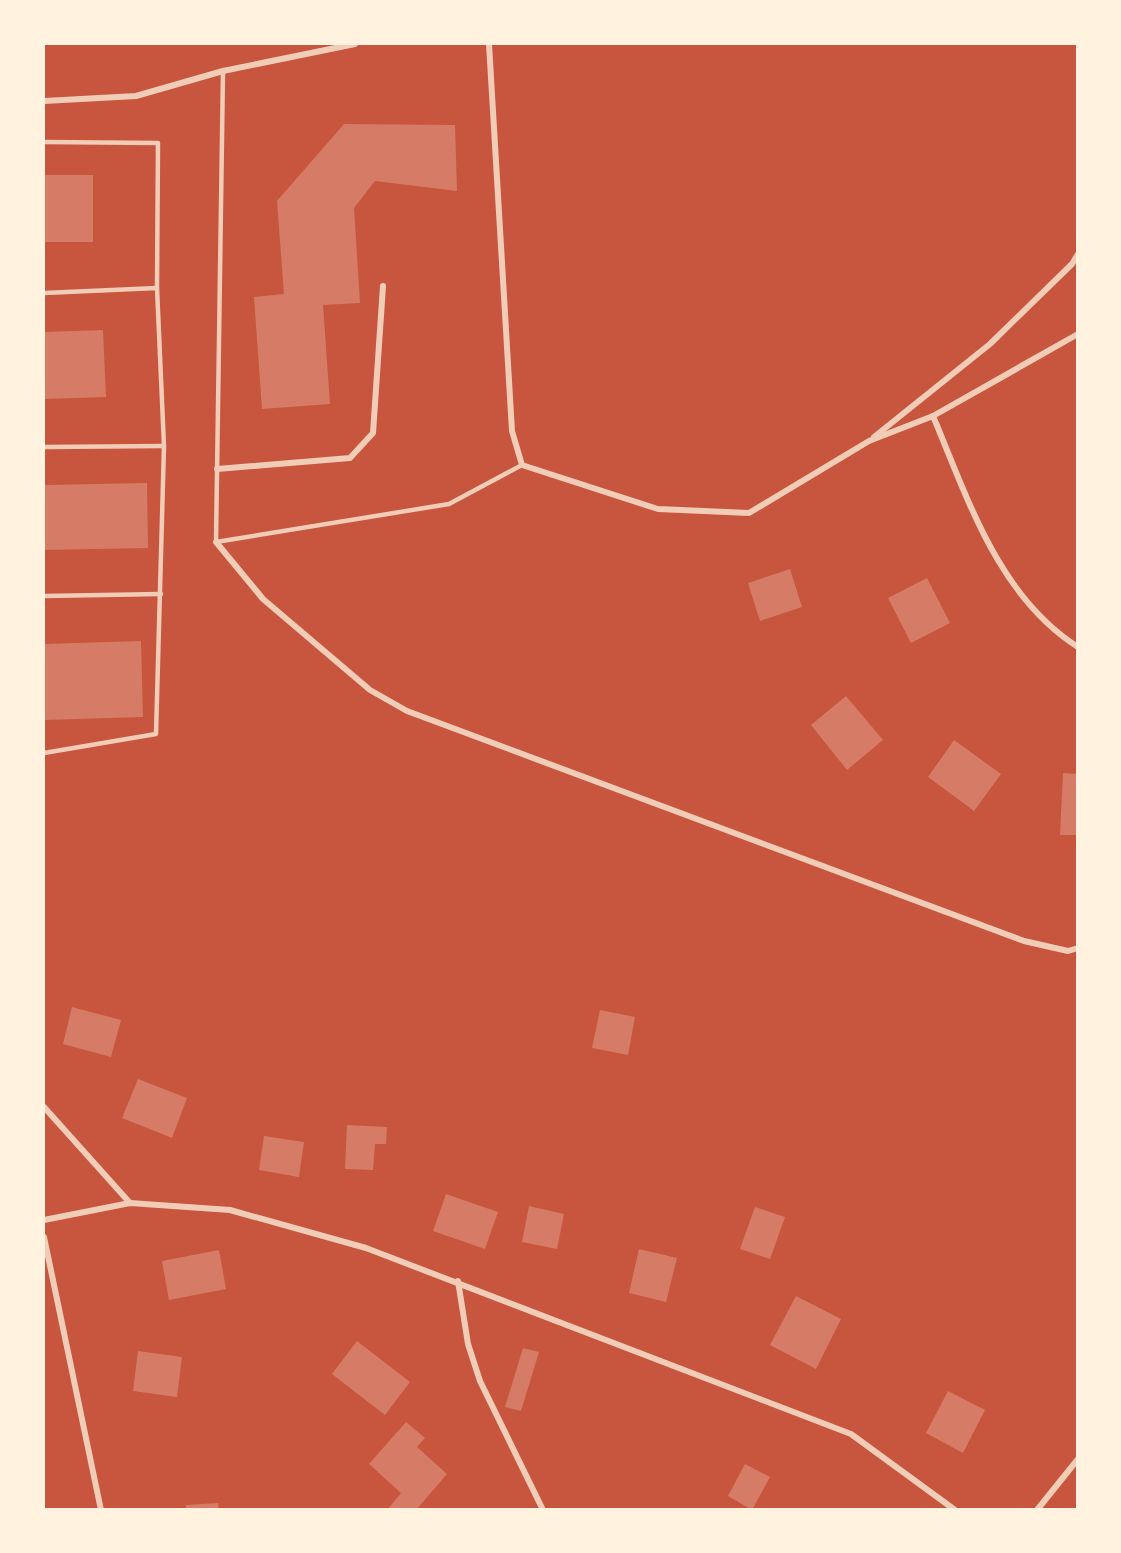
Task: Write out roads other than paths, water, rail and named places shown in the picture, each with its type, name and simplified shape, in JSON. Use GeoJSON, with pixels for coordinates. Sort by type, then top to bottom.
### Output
{"type":"FeatureCollection","features":[{"type":"Feature","properties":{"kind":"street"},"geometry":{"type":"LineString","coordinates":[[44,101],[136,96],[223,71],[355,44]]}},
{"type":"Feature","properties":{"kind":"street"},"geometry":{"type":"LineString","coordinates":[[489,44],[512,431],[522,465],[658,509],[749,513],[869,441],[990,344],[1072,264],[1077,254]]}},
{"type":"Feature","properties":{"kind":"street"},"geometry":{"type":"LineString","coordinates":[[217,469],[351,458],[373,433],[383,286]]}},
{"type":"Feature","properties":{"kind":"street"},"geometry":{"type":"LineString","coordinates":[[869,441],[933,416],[1077,334]]}},
{"type":"Feature","properties":{"kind":"street"},"geometry":{"type":"LineString","coordinates":[[933,416],[983,535],[1019,593],[1066,640],[1077,647]]}},
{"type":"Feature","properties":{"kind":"street"},"geometry":{"type":"LineString","coordinates":[[216,542],[263,599],[370,690],[407,711],[1024,941],[1068,951],[1077,948]]}},
{"type":"Feature","properties":{"kind":"street"},"geometry":{"type":"LineString","coordinates":[[44,1107],[130,1203]]}},
{"type":"Feature","properties":{"kind":"street"},"geometry":{"type":"LineString","coordinates":[[44,1220],[130,1203],[230,1210],[366,1248],[458,1281],[852,1434],[955,1509]]}},
{"type":"Feature","properties":{"kind":"street"},"geometry":{"type":"LineString","coordinates":[[44,1237],[100,1509]]}},
{"type":"Feature","properties":{"kind":"street"},"geometry":{"type":"LineString","coordinates":[[458,1281],[468,1344],[480,1381],[543,1509]]}},
{"type":"Feature","properties":{"kind":"street"},"geometry":{"type":"LineString","coordinates":[[1037,1509],[1077,1459]]}},
{"type":"Feature","properties":{"kind":"lane"},"geometry":{"type":"LineString","coordinates":[[223,71],[216,542],[449,504],[522,465]]}},
{"type":"Feature","properties":{"kind":"lane"},"geometry":{"type":"LineString","coordinates":[[44,142],[158,143],[157,288],[164,446],[156,734],[44,753]]}},
{"type":"Feature","properties":{"kind":"lane"},"geometry":{"type":"LineString","coordinates":[[44,293],[157,288]]}},
{"type":"Feature","properties":{"kind":"lane"},"geometry":{"type":"LineString","coordinates":[[44,447],[164,446]]}},
{"type":"Feature","properties":{"kind":"lane"},"geometry":{"type":"LineString","coordinates":[[44,596],[161,594]]}}]}
